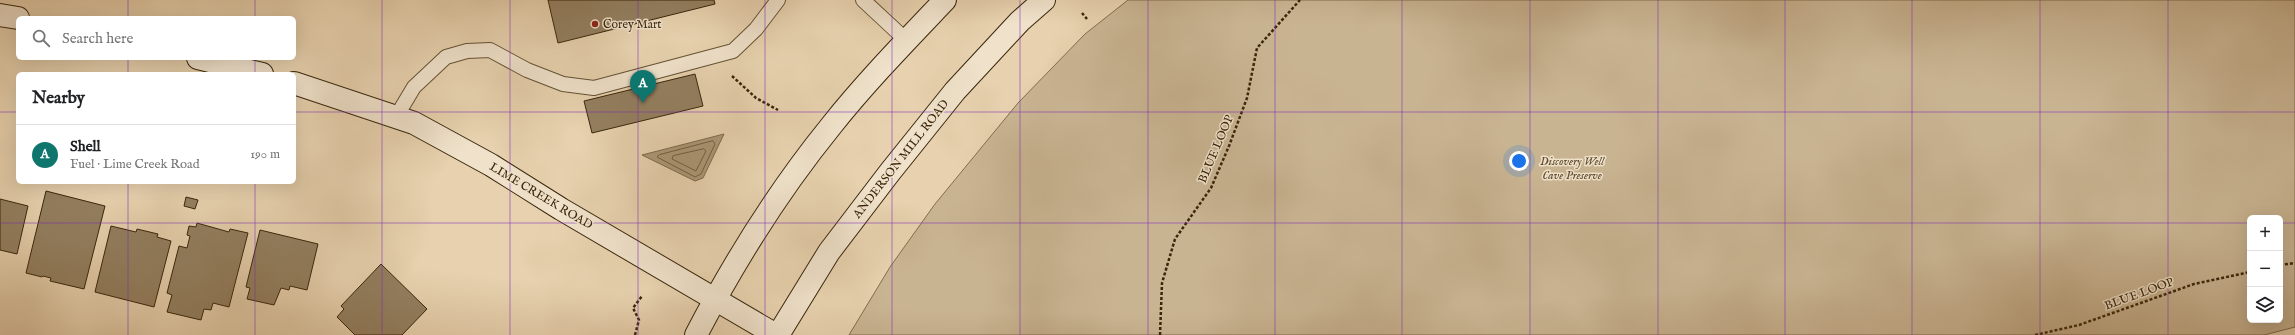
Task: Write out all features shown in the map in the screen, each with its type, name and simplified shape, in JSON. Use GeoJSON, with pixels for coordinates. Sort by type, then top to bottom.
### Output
{"type":"FeatureCollection","features":[{"type":"Feature","properties":{"kind":"main road"},"geometry":{"type":"LineString","coordinates":[[696,335],[714,299],[769,212],[830,127],[906,40],[945,0]]}},
{"type":"Feature","properties":{"kind":"main road","name":"ANDERSON MILL ROAD"},"geometry":{"type":"LineString","coordinates":[[777,335],[829,252],[890,172],[955,91],[1020,21],[1044,0]]}},
{"type":"Feature","properties":{"kind":"main road"},"geometry":{"type":"LineString","coordinates":[[0,15],[16,18]]}},
{"type":"Feature","properties":{"kind":"main road"},"geometry":{"type":"LineString","coordinates":[[206,60],[254,72]]}},
{"type":"Feature","properties":{"kind":"main road","name":"LIME CREEK ROAD"},"geometry":{"type":"LineString","coordinates":[[296,84],[414,123],[491,165],[714,299],[777,335]]}},
{"type":"Feature","properties":{"kind":"lane"},"geometry":{"type":"LineString","coordinates":[[396,117],[414,87],[429,71],[446,57],[467,51],[490,50],[527,70],[563,84],[594,88],[734,51],[756,29],[778,0]]}},
{"type":"Feature","properties":{"kind":"lane"},"geometry":{"type":"LineString","coordinates":[[863,0],[906,40]]}},
{"type":"Feature","properties":{"kind":"path","name":"BLUE LOOP"},"geometry":{"type":"LineString","coordinates":[[1160,335],[1162,283],[1175,239],[1211,188],[1247,98],[1257,48],[1300,0]]}},
{"type":"Feature","properties":{"kind":"path"},"geometry":{"type":"LineString","coordinates":[[1082,13],[1087,19]]}},
{"type":"Feature","properties":{"kind":"path"},"geometry":{"type":"LineString","coordinates":[[711,56],[756,98],[778,110]]}},
{"type":"Feature","properties":{"kind":"path"},"geometry":{"type":"LineString","coordinates":[[2283,265],[2295,263]]}},
{"type":"Feature","properties":{"kind":"path","name":"BLUE LOOP"},"geometry":{"type":"LineString","coordinates":[[2035,335],[2079,325],[2194,284],[2247,273]]}},
{"type":"Feature","properties":{"kind":"path"},"geometry":{"type":"LineString","coordinates":[[635,335],[639,320],[633,308],[642,296]]}},
{"type":"Feature","properties":{"kind":"green space","name":"Discovery Well Cave Preserve"},"geometry":{"type":"Polygon","coordinates":[[[1128,0],[2295,0],[2295,327],[2264,335],[849,335],[890,267],[935,204],[1018,103],[1085,34],[1128,0]]]}},
{"type":"Feature","properties":{"kind":"water"},"geometry":{"type":"Polygon","coordinates":[[[724,134],[703,178],[695,181],[642,155],[724,134]]]}},
{"type":"Feature","properties":{"kind":"building","name":"Corey Mart"},"geometry":{"type":"Polygon","coordinates":[[[548,0],[714,0],[715,4],[558,43],[548,0]]]}},
{"type":"Feature","properties":{"kind":"building"},"geometry":{"type":"Polygon","coordinates":[[[695,74],[703,106],[592,133],[584,101],[695,74]]]}},
{"type":"Feature","properties":{"kind":"building"},"geometry":{"type":"Polygon","coordinates":[[[46,191],[105,206],[84,289],[50,281],[51,278],[26,273],[46,191]]]}},
{"type":"Feature","properties":{"kind":"building"},"geometry":{"type":"Polygon","coordinates":[[[186,197],[198,200],[195,209],[184,206],[186,197]]]}},
{"type":"Feature","properties":{"kind":"building"},"geometry":{"type":"Polygon","coordinates":[[[0,199],[28,206],[17,254],[0,250],[0,199]]]}},
{"type":"Feature","properties":{"kind":"building"},"geometry":{"type":"Polygon","coordinates":[[[197,223],[229,232],[230,229],[248,233],[229,307],[213,303],[211,310],[204,309],[201,320],[167,312],[172,295],[167,293],[179,246],[187,248],[190,236],[187,235],[189,226],[196,227],[197,223]]]}},
{"type":"Feature","properties":{"kind":"building"},"geometry":{"type":"Polygon","coordinates":[[[111,226],[136,232],[137,229],[158,234],[157,237],[171,241],[154,307],[95,292],[111,226]]]}},
{"type":"Feature","properties":{"kind":"building"},"geometry":{"type":"Polygon","coordinates":[[[260,230],[318,244],[307,290],[290,286],[289,290],[281,288],[274,305],[247,299],[250,288],[246,287],[260,230]]]}},
{"type":"Feature","properties":{"kind":"building"},"geometry":{"type":"Polygon","coordinates":[[[381,264],[427,309],[402,335],[355,335],[337,317],[344,309],[341,306],[381,264]]]}},
{"type":"Feature","properties":{"kind":"place","name":"Corey Mart"},"geometry":{"type":"Point","coordinates":[595,24]}},
{"type":"Feature","properties":{"kind":"place","name":"Shell"},"geometry":{"type":"Point","coordinates":[643,103]}}]}
